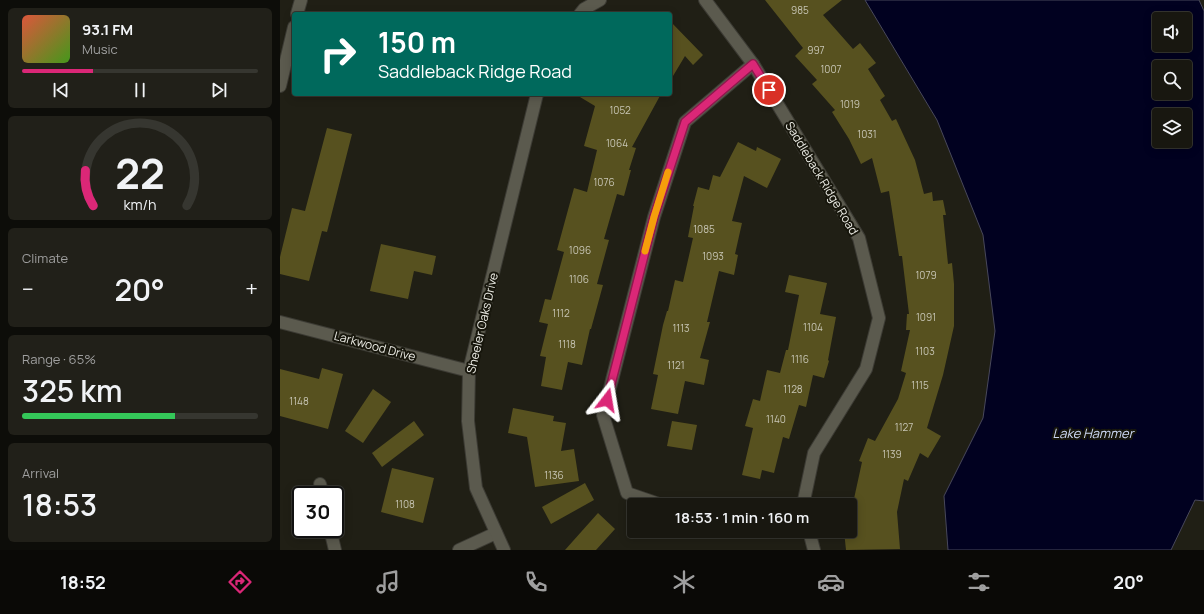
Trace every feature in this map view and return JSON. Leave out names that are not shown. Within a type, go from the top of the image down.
[{"type":"street","points":[[297,12],[300,0]]},
{"type":"street","points":[[582,12],[584,9],[600,0]]},
{"type":"street","name":"Saddleback Ridge Road","points":[[705,0],[753,64],[859,238],[879,318],[866,369],[814,453],[804,498]]},
{"type":"street","points":[[280,86],[292,35]]},
{"type":"street","points":[[642,498],[627,493],[603,415],[654,217],[685,122],[753,64]]},
{"type":"street","name":"Sheeler Oaks Drive","points":[[504,550],[476,488],[468,421],[469,370],[538,96]]},
{"type":"street","name":"Larkwood Drive","points":[[280,322],[469,370]]},
{"type":"street","points":[[459,550],[496,533]]},
{"type":"street","points":[[332,538],[335,550]]},
{"type":"street","points":[[811,538],[814,550]]},
{"type":"water","name":"Lake Hammer","points":[[865,0],[1199,0],[1204,11],[1204,501],[1195,500],[1171,550],[948,550],[944,496],[983,418],[995,331],[983,235],[937,120]]},
{"type":"building","points":[[765,0],[842,0],[823,15],[853,49],[860,43],[876,63],[868,69],[885,96],[880,100],[892,121],[896,119],[915,160],[924,194],[932,192],[933,201],[943,200],[946,215],[943,215],[948,264],[952,263],[954,284],[954,326],[943,375],[927,428],[941,436],[928,458],[920,453],[908,481],[904,479],[897,512],[900,549],[846,550],[845,538],[857,538],[857,498],[854,498],[862,462],[859,461],[868,438],[875,441],[898,399],[906,373],[901,371],[910,330],[906,330],[907,314],[909,314],[902,256],[899,256],[889,191],[881,193],[872,158],[861,164],[849,139],[832,112],[835,110],[812,84],[817,80],[795,56],[803,48]]},
{"type":"building","points":[[672,23],[703,55],[693,65],[685,56],[672,78]]},
{"type":"building","points":[[578,96],[660,96],[632,147],[636,148],[629,170],[631,170],[624,196],[617,194],[604,239],[609,240],[597,284],[603,285],[590,329],[582,365],[568,362],[562,390],[541,386],[546,357],[540,356],[548,324],[539,322],[545,299],[551,300],[564,252],[557,250],[574,188],[587,192],[597,150],[584,146],[595,106]]},
{"type":"building","points":[[327,128],[352,134],[327,232],[322,231],[309,281],[280,274],[280,257],[292,208],[305,211]]},
{"type":"building","points":[[738,142],[756,151],[757,147],[781,159],[767,188],[744,176],[732,221],[742,223],[735,254],[738,255],[734,275],[719,271],[707,322],[710,322],[700,358],[709,360],[704,385],[685,381],[678,414],[651,409],[658,375],[653,374],[663,325],[668,311],[675,280],[683,282],[693,238],[688,237],[698,187],[709,190],[713,175],[720,177]]},
{"type":"building","points":[[381,244],[436,256],[432,275],[414,271],[408,299],[370,291]]},
{"type":"building","points":[[789,275],[827,283],[820,314],[836,317],[829,361],[824,378],[813,375],[806,407],[799,405],[789,439],[783,437],[774,473],[762,470],[760,479],[742,475],[753,428],[745,426],[753,399],[760,401],[767,370],[780,373],[786,350],[788,350],[799,295],[785,292]]},
{"type":"building","points":[[322,368],[343,374],[328,429],[280,416],[280,369],[319,379]]},
{"type":"building","points":[[373,389],[391,402],[363,443],[345,431]]},
{"type":"building","points":[[513,408],[554,416],[553,421],[566,423],[561,451],[574,449],[579,481],[535,487],[527,437],[508,433]]},
{"type":"building","points":[[414,421],[424,435],[382,467],[372,453]]},
{"type":"building","points":[[672,421],[697,425],[692,450],[667,446]]},
{"type":"building","points":[[392,468],[434,478],[423,523],[381,512]]},
{"type":"building","points":[[585,483],[594,500],[551,524],[542,507]]},
{"type":"building","points":[[598,513],[615,529],[596,550],[565,550]]},
{"type":"slow traffic","points":[[645,251],[668,172]]},
{"type":"route","points":[[607,400],[654,217],[685,122],[753,64],[769,90]]}]
